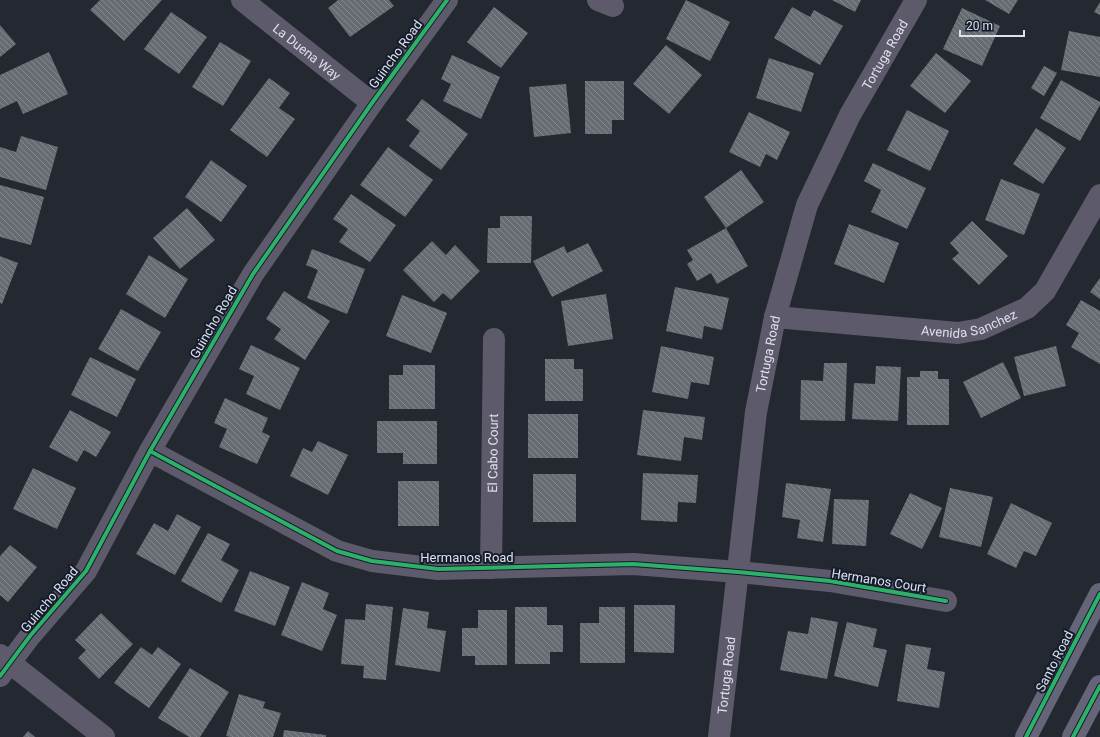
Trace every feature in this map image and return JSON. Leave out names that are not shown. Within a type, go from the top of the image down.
[{"type":"main road","name":"Santo Road","points":[[1026,737],[1100,594]]},
{"type":"main road","points":[[1073,737],[1100,686]]},
{"type":"street","name":"La Duena Way","points":[[242,0],[372,103]]},
{"type":"street","name":"Guincho Road","points":[[3,665],[86,571],[150,451],[253,274],[372,103],[447,0]]},
{"type":"street","name":"Tortuga Road","points":[[719,737],[756,412],[775,317],[807,205],[850,115],[916,0]]},
{"type":"street","name":"Avenida Sanchez","points":[[775,317],[958,333],[981,329],[1026,308],[1045,291],[1100,195]]},
{"type":"street","name":"El Cabo Court","points":[[491,568],[494,339]]},
{"type":"street","name":"Hermanos Road","points":[[150,451],[337,552],[372,561],[438,569],[633,564],[738,572]]},
{"type":"street","name":"Hermanos Court","points":[[738,572],[830,581],[946,600]]},
{"type":"street","points":[[3,665],[104,737]]},
{"type":"building","points":[[100,0],[162,0],[124,41],[90,10]]},
{"type":"building","points":[[338,0],[389,0],[394,6],[350,37],[328,8]]},
{"type":"building","points":[[686,0],[730,22],[710,61],[666,39]]},
{"type":"building","points":[[832,0],[861,0],[855,12]]},
{"type":"building","points":[[985,0],[1018,0],[1009,14]]},
{"type":"building","points":[[1100,2],[1100,15],[1094,12]]},
{"type":"building","points":[[494,7],[528,33],[501,68],[467,42]]},
{"type":"building","points":[[792,7],[810,17],[814,10],[843,26],[820,65],[774,38]]},
{"type":"building","points":[[962,8],[1000,26],[982,66],[943,49]]},
{"type":"building","points":[[171,12],[207,37],[179,74],[144,49]]},
{"type":"building","points":[[0,25],[16,44],[0,57]]},
{"type":"building","points":[[1069,31],[1100,37],[1100,77],[1061,70]]},
{"type":"building","points":[[220,42],[251,61],[223,106],[192,87]]},
{"type":"building","points":[[666,45],[702,75],[669,114],[633,84]]},
{"type":"building","points":[[49,52],[68,94],[23,114],[17,101],[0,109],[0,75]]},
{"type":"building","points":[[936,53],[971,81],[945,113],[910,86]]},
{"type":"building","points":[[452,55],[500,77],[481,119],[443,101],[451,84],[441,79]]},
{"type":"building","points":[[769,58],[814,73],[801,112],[756,98]]},
{"type":"building","points":[[1044,66],[1057,73],[1044,96],[1031,88]]},
{"type":"building","points":[[269,78],[290,93],[279,108],[295,119],[267,157],[230,130]]},
{"type":"building","points":[[1061,80],[1100,102],[1100,105],[1080,141],[1040,118]]},
{"type":"building","points":[[585,81],[624,81],[624,120],[612,120],[612,134],[585,134]]},
{"type":"building","points":[[566,84],[571,133],[534,137],[529,87]]},
{"type":"building","points":[[422,99],[468,134],[441,170],[409,146],[420,131],[406,120]]},
{"type":"building","points":[[907,110],[949,131],[930,171],[887,150]]},
{"type":"building","points":[[749,112],[790,132],[777,160],[766,154],[760,167],[729,152]]},
{"type":"building","points":[[1036,128],[1066,148],[1043,184],[1013,164]]},
{"type":"building","points":[[21,136],[58,147],[46,190],[0,177],[0,147],[16,152]]},
{"type":"building","points":[[388,147],[433,180],[405,217],[360,185]]},
{"type":"building","points":[[211,160],[247,186],[221,222],[185,197]]},
{"type":"building","points":[[873,163],[926,188],[907,229],[871,212],[881,190],[864,181]]},
{"type":"building","points":[[741,170],[764,202],[726,228],[704,197]]},
{"type":"building","points":[[1001,179],[1040,194],[1024,235],[985,220]]},
{"type":"building","points":[[0,185],[44,197],[31,245],[0,237]]},
{"type":"building","points":[[351,194],[396,225],[370,262],[339,242],[348,229],[333,219]]},
{"type":"building","points":[[187,208],[215,240],[180,269],[153,238]]},
{"type":"building","points":[[500,216],[532,216],[531,263],[487,263],[488,228],[500,228]]},
{"type":"building","points":[[972,221],[1008,256],[979,285],[952,259],[959,253],[950,243]]},
{"type":"building","points":[[849,224],[899,243],[884,283],[834,264]]},
{"type":"building","points":[[726,228],[748,266],[717,284],[711,273],[697,281],[687,264],[693,260],[687,250]]},
{"type":"building","points":[[432,241],[446,255],[455,245],[480,271],[451,300],[443,293],[434,302],[403,270]]},
{"type":"building","points":[[588,243],[603,271],[552,297],[533,261],[564,246],[567,253]]},
{"type":"building","points":[[312,249],[365,269],[347,314],[307,298],[318,270],[306,265]]},
{"type":"building","points":[[149,255],[188,279],[165,318],[126,294]]},
{"type":"building","points":[[0,256],[18,263],[2,304],[0,303]]},
{"type":"building","points":[[1100,278],[1100,299],[1090,292]]},
{"type":"building","points":[[675,287],[729,298],[722,330],[704,326],[702,339],[666,331]]},
{"type":"building","points":[[284,291],[330,321],[305,360],[274,339],[281,329],[266,319]]},
{"type":"building","points":[[606,294],[613,339],[568,346],[561,301]]},
{"type":"building","points":[[402,295],[447,313],[431,353],[386,336]]},
{"type":"building","points":[[1081,300],[1100,311],[1100,364],[1071,347],[1079,333],[1066,325]]},
{"type":"building","points":[[121,309],[161,332],[138,371],[98,349]]},
{"type":"building","points":[[251,345],[300,368],[280,410],[246,394],[254,376],[239,369]]},
{"type":"building","points":[[661,346],[714,357],[709,385],[691,382],[688,399],[652,392]]},
{"type":"building","points":[[1056,346],[1066,386],[1024,396],[1014,357]]},
{"type":"building","points":[[90,357],[136,379],[117,417],[71,395]]},
{"type":"building","points":[[545,359],[574,359],[574,369],[583,369],[583,401],[545,401]]},
{"type":"building","points":[[1003,362],[1021,398],[981,418],[963,382]]},
{"type":"building","points":[[824,363],[847,363],[845,421],[800,420],[801,380],[823,381]]},
{"type":"building","points":[[403,365],[435,365],[435,409],[389,409],[389,375],[403,375]]},
{"type":"building","points":[[876,366],[901,367],[898,421],[852,419],[854,383],[875,384]]},
{"type":"building","points":[[920,371],[938,371],[938,379],[949,379],[949,425],[907,425],[907,377],[920,377]]},
{"type":"building","points":[[225,398],[268,418],[262,432],[270,436],[257,464],[219,447],[227,429],[214,423]]},
{"type":"building","points":[[70,410],[111,432],[96,457],[84,450],[77,462],[49,447]]},
{"type":"building","points":[[643,410],[705,417],[702,440],[684,437],[681,461],[637,455]]},
{"type":"building","points":[[528,414],[578,414],[578,458],[528,458]]},
{"type":"building","points":[[377,421],[437,421],[437,464],[403,464],[403,453],[377,453]]},
{"type":"building","points":[[318,441],[348,455],[328,495],[290,476],[303,448],[312,452]]},
{"type":"building","points":[[33,468],[76,488],[57,529],[13,509]]},
{"type":"building","points":[[643,473],[698,475],[696,503],[678,502],[677,522],[641,520]]},
{"type":"building","points":[[533,474],[576,474],[576,522],[533,522]]},
{"type":"building","points":[[398,481],[439,481],[439,526],[398,526]]},
{"type":"building","points":[[786,483],[831,489],[823,542],[797,538],[800,520],[782,517]]},
{"type":"building","points":[[950,488],[993,497],[981,547],[939,537]]},
{"type":"building","points":[[910,493],[942,508],[922,549],[890,534]]},
{"type":"building","points":[[834,499],[869,500],[866,546],[832,544]]},
{"type":"building","points":[[1011,503],[1052,523],[1036,556],[1024,551],[1016,568],[987,554]]},
{"type":"building","points":[[177,514],[201,527],[175,575],[136,554],[154,523],[168,531]]},
{"type":"building","points":[[208,533],[230,544],[221,560],[239,570],[221,603],[181,581]]},
{"type":"building","points":[[10,545],[37,567],[8,602],[0,595],[0,556]]},
{"type":"building","points":[[250,571],[290,587],[275,626],[234,611]]},
{"type":"building","points":[[302,582],[329,593],[323,609],[337,615],[322,651],[281,635]]},
{"type":"building","points":[[366,604],[393,607],[386,680],[363,678],[364,666],[341,664],[345,619],[365,620]]},
{"type":"building","points":[[634,605],[675,605],[674,653],[634,652]]},
{"type":"building","points":[[515,607],[547,607],[547,625],[563,625],[563,652],[550,652],[550,664],[515,664]]},
{"type":"building","points":[[599,607],[625,607],[625,663],[580,663],[580,623],[599,623]]},
{"type":"building","points":[[403,608],[429,612],[427,628],[446,631],[440,672],[395,665]]},
{"type":"building","points":[[478,610],[507,610],[507,665],[475,665],[475,656],[462,656],[462,628],[478,628]]},
{"type":"building","points":[[101,613],[133,644],[99,679],[78,658],[86,650],[75,640]]},
{"type":"building","points":[[811,617],[838,622],[827,679],[780,670],[788,631],[808,634]]},
{"type":"building","points":[[847,622],[877,629],[873,647],[887,650],[878,687],[834,676]]},
{"type":"building","points":[[906,644],[931,648],[927,669],[945,672],[939,708],[897,701]]},
{"type":"building","points":[[141,647],[152,655],[158,647],[181,664],[149,708],[114,683]]},
{"type":"building","points":[[190,668],[229,692],[200,737],[189,737],[158,718]]},
{"type":"building","points":[[239,694],[265,702],[263,708],[281,713],[273,737],[226,736]]},
{"type":"building","points":[[284,730],[326,735],[326,737],[283,737]]},
{"type":"building","points":[[28,731],[35,737],[23,737]]},
{"type":"cycle path","points":[[0,676],[30,636],[86,571],[150,451],[253,274],[372,103],[447,0]]},
{"type":"cycle path","points":[[150,451],[337,551],[372,561],[438,569],[633,564],[830,581],[946,601]]},
{"type":"cycle path","points":[[1026,737],[1100,594]]},
{"type":"cycle path","points":[[1073,737],[1100,686]]}]
